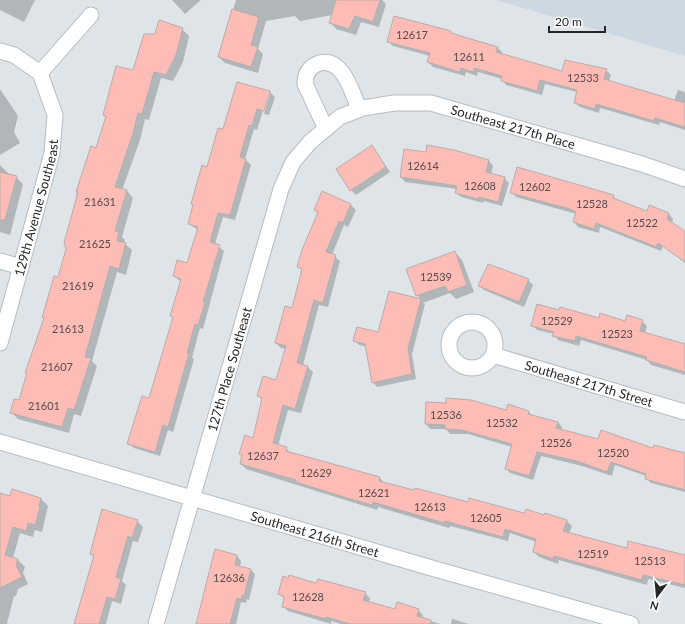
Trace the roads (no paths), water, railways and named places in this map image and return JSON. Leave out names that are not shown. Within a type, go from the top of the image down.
[{"type":"street","points":[[0,51],[14,55],[40,73],[91,15]]},
{"type":"street","points":[[326,129],[305,84],[305,77],[309,70],[315,65],[323,62],[331,63],[338,67],[343,73],[359,109]]},
{"type":"street","name":"129th Avenue Southeast","points":[[0,343],[52,153],[55,115],[40,73]]},
{"type":"street","name":"Southeast 217th Place","points":[[340,117],[359,109],[394,103],[431,103],[642,164],[685,179]]},
{"type":"street","name":"127th Place Southeast","points":[[156,624],[281,190],[293,162],[310,142],[340,117]]},
{"type":"street","points":[[0,261],[21,266]]},
{"type":"street","name":"Southeast 217th Street","points":[[492,355],[685,412]]},
{"type":"street","name":"Southeast 216th Street","points":[[0,442],[435,569],[631,624]]}]
